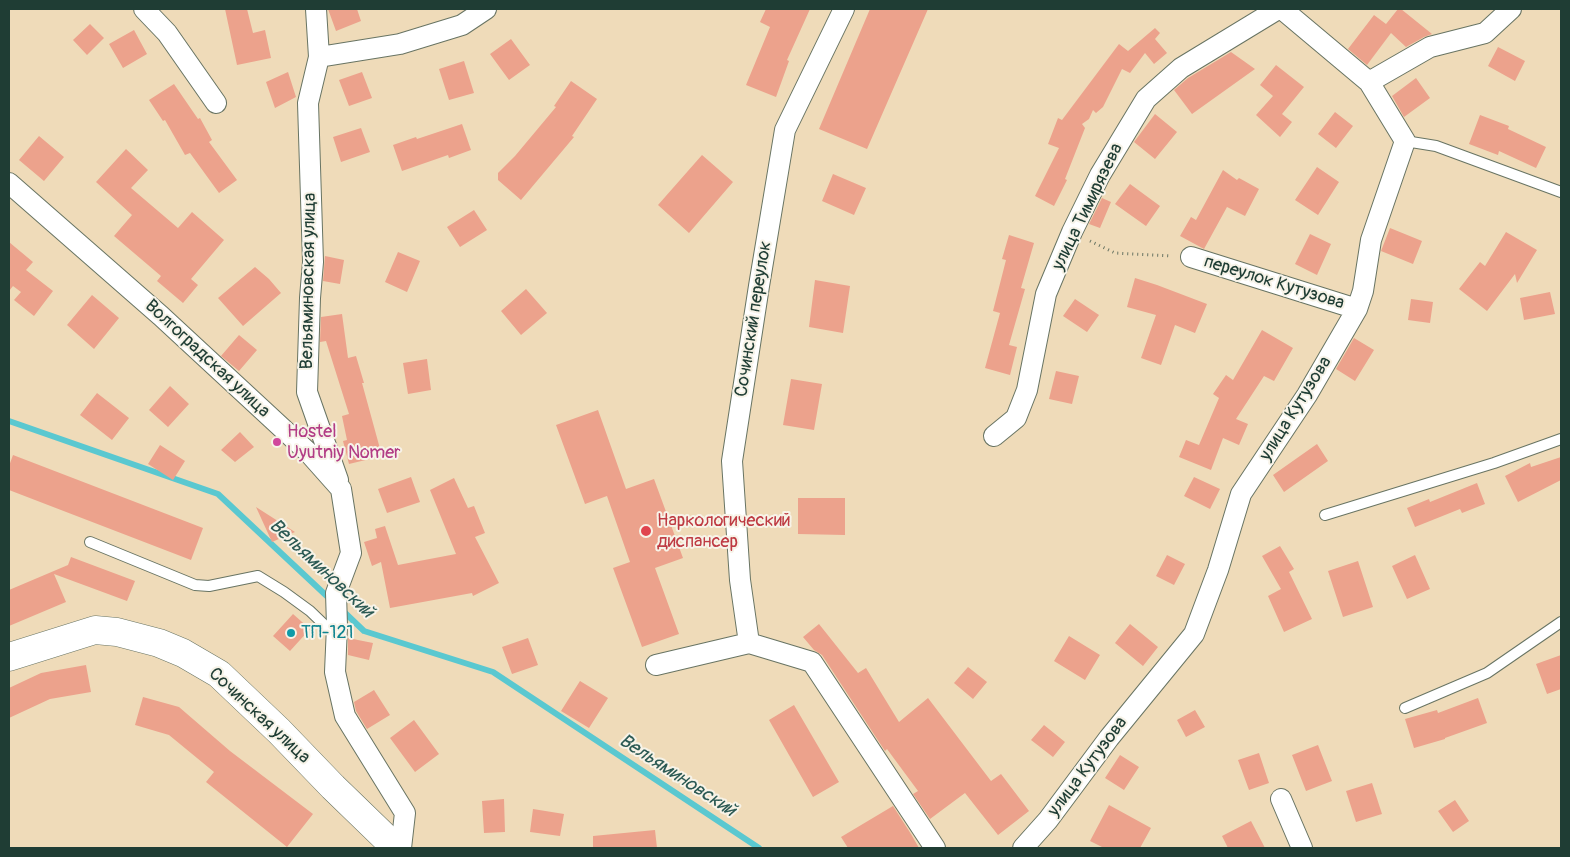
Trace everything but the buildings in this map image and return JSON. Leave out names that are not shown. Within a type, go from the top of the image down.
[{"type":"highway","name":"Сочинская улица","points":[[9,657],[95,630],[117,632],[159,643],[182,652],[220,674],[396,848]]},
{"type":"street","points":[[144,9],[167,33],[216,103]]},
{"type":"street","name":"Вельяминовская улица","points":[[316,9],[319,57],[308,103],[313,262],[307,392],[341,489]]},
{"type":"street","points":[[319,57],[400,44],[462,25],[486,9]]},
{"type":"street","name":"Сочинский переулок","points":[[749,643],[740,580],[732,460],[785,130],[844,9]]},
{"type":"street","name":"улица Тимирязева","points":[[994,436],[1016,418],[1027,390],[1046,294],[1072,232],[1100,174],[1146,99],[1181,68],[1278,9]]},
{"type":"street","points":[[1282,9],[1369,82],[1405,141]]},
{"type":"street","points":[[1369,82],[1430,47],[1485,33],[1511,9]]},
{"type":"street","name":"улица Кутузова","points":[[1023,848],[1048,820],[1115,732],[1194,634],[1218,570],[1241,494],[1307,395],[1357,309],[1363,291],[1370,240],[1405,141]]},
{"type":"street","name":"Волгоградская улица","points":[[9,183],[161,316],[309,453],[341,489]]},
{"type":"street","name":"переулок Кутузова","points":[[1191,257],[1357,309]]},
{"type":"street","points":[[341,489],[351,553],[336,593],[335,672],[345,716],[405,813],[401,848]]},
{"type":"street","points":[[656,665],[749,643],[812,662],[935,848]]},
{"type":"street","points":[[1281,799],[1302,848]]},
{"type":"lane","points":[[1405,141],[1436,146],[1561,192]]},
{"type":"lane","points":[[1325,515],[1494,463],[1561,439]]},
{"type":"lane","points":[[90,542],[195,585],[209,586],[258,576],[310,611],[337,632]]},
{"type":"lane","points":[[1405,708],[1486,672],[1561,622]]},
{"type":"path","points":[[1072,232],[1115,253],[1191,257]]},
{"type":"waterway","name":"Вельяминовский","points":[[9,421],[218,494],[331,600]]},
{"type":"waterway","name":"Вельяминовский","points":[[342,610],[364,631],[493,672],[759,848]]},
{"type":"place","name":"Hostel Uyutniy Nomer","points":[[277,442]]},
{"type":"place","name":"Наркологический диспансер","points":[[646,531]]},
{"type":"place","name":"ТП-121","points":[[291,633]]}]
